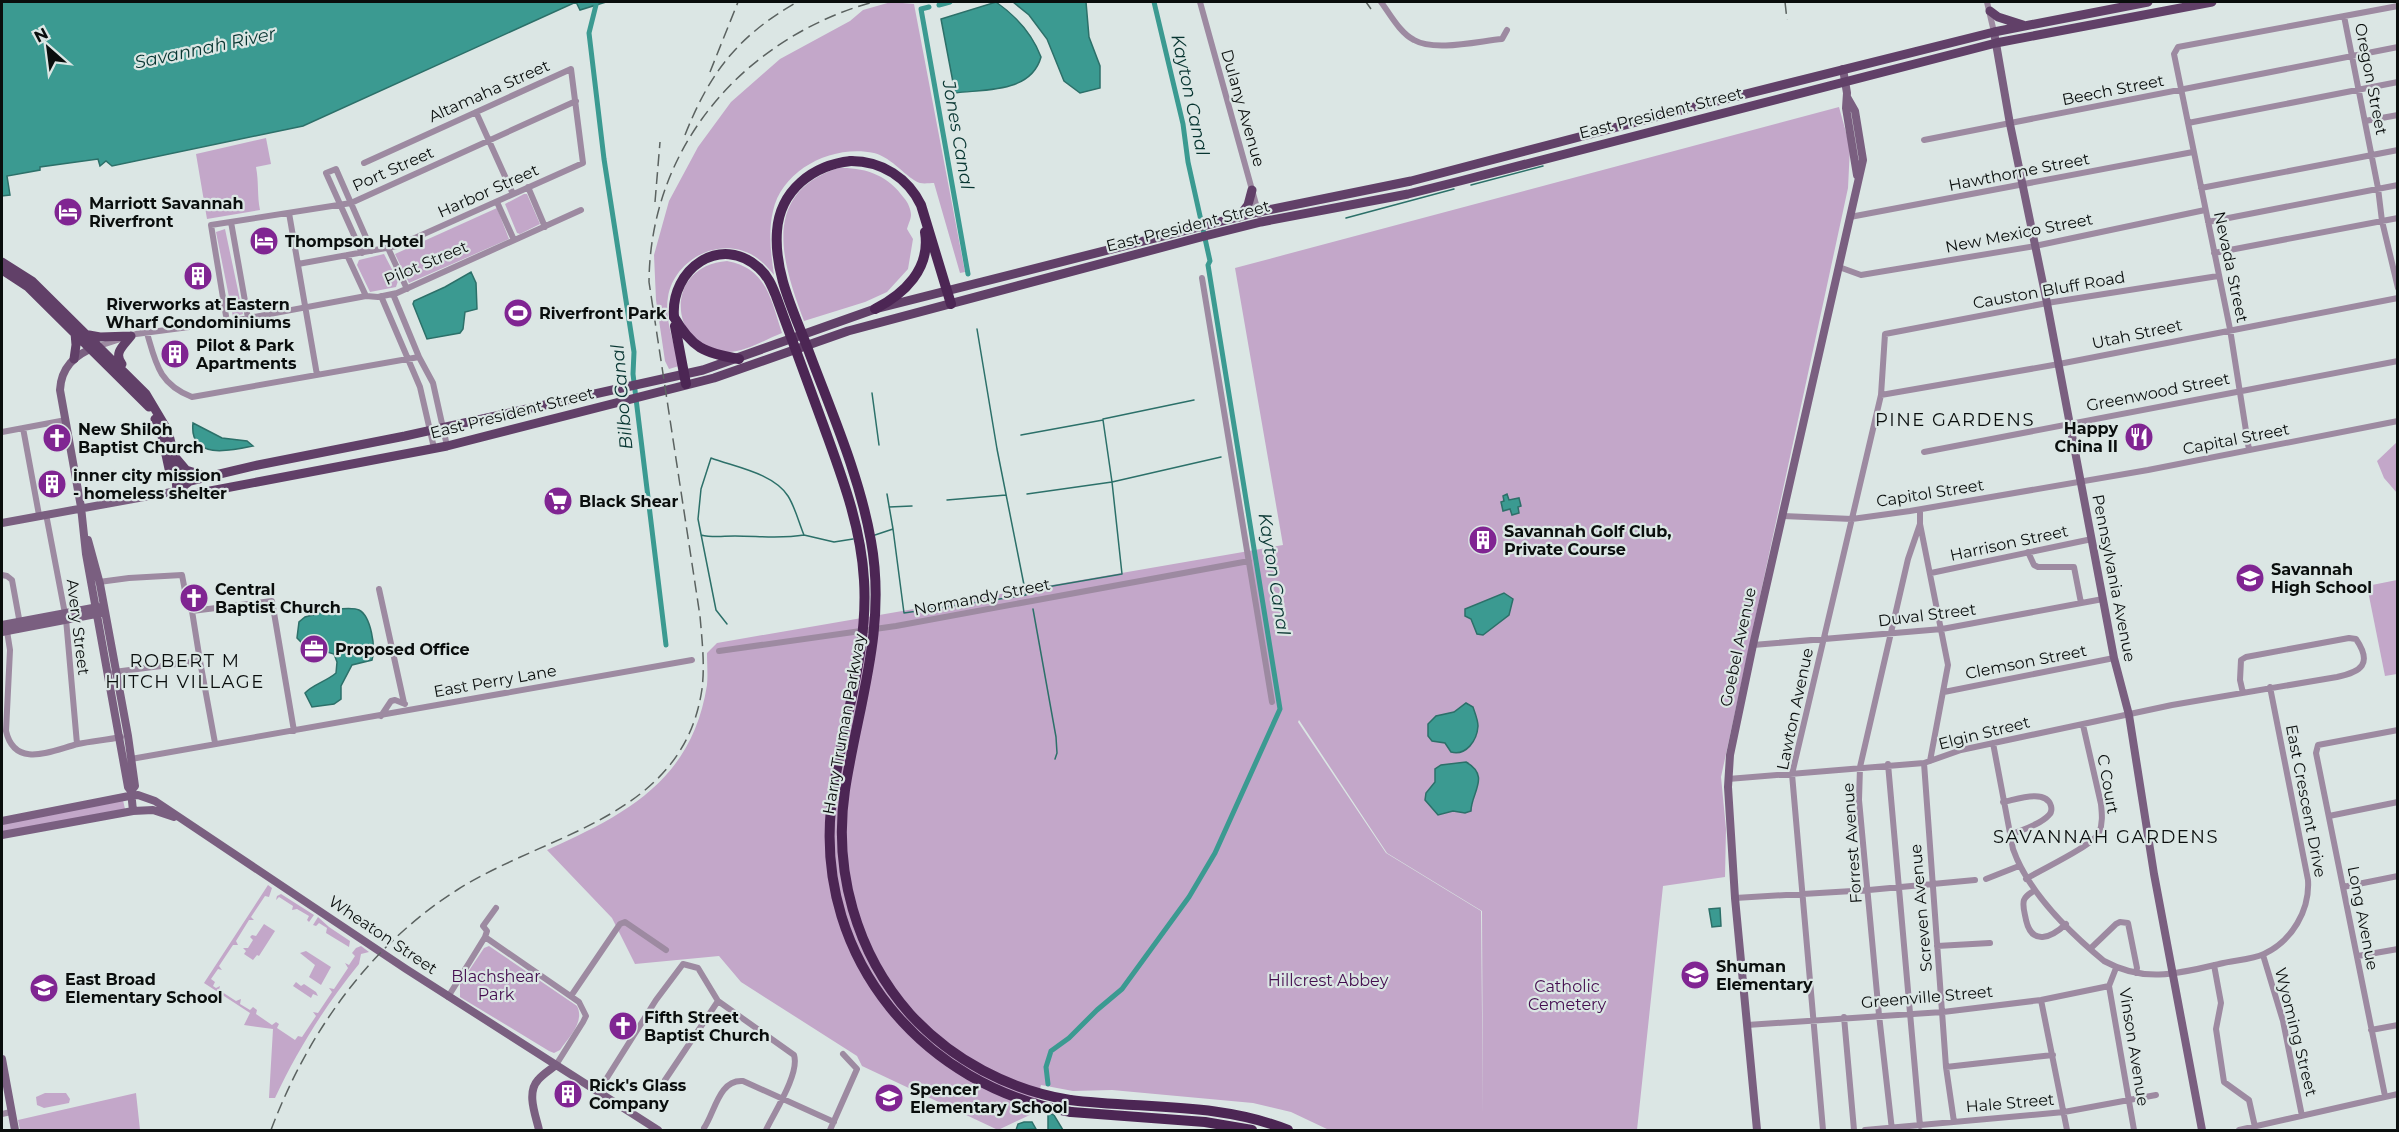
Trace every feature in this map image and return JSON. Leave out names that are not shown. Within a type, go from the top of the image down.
[{"type":"highway","name":"Harry Truman Parkway","points":[[921,205],[908,185],[893,173],[868,162],[851,161],[820,168],[796,186],[781,211],[777,240],[783,280],[858,486],[868,524],[874,562],[876,610],[872,658],[843,810],[842,848],[847,887],[858,924],[873,960],[893,992],[918,1022],[963,1059],[998,1078],[1034,1092],[1070,1101],[1225,1113],[1262,1121],[1288,1131]]},
{"type":"highway","points":[[921,205],[951,304]]},
{"type":"highway","points":[[875,309],[900,294],[919,269],[925,254],[926,239],[921,205]]},
{"type":"highway","name":"Harry Truman Parkway","points":[[686,379],[674,316],[674,303],[679,284],[691,267],[701,260],[716,256],[734,256],[752,262],[764,273],[776,296],[849,499],[863,563],[864,619],[861,656],[834,788],[830,829],[832,869],[846,928],[862,966],[884,999],[910,1030],[957,1069],[1011,1097],[1071,1113],[1205,1122],[1252,1131]]},
{"type":"highway","points":[[674,316],[684,333],[701,349],[739,359]]},
{"type":"main road","points":[[2129,6],[2139,2]]},
{"type":"main road","name":"East President Street","points":[[177,491],[190,481],[646,381],[686,379],[736,371],[848,331],[951,304],[1203,231],[1258,212],[1381,188],[1476,165],[1994,32],[2148,2]]},
{"type":"main road","name":"East President Street","points":[[2,523],[177,491],[189,495],[447,446],[648,394],[815,329],[875,309],[1203,231],[1340,207],[1460,181],[1996,43],[2161,6],[2212,2]]},
{"type":"main road","points":[[1989,6],[1998,18],[2025,26]]},
{"type":"main road","name":"Pennsylvania Avenue","points":[[1994,32],[2114,658],[2129,715],[2141,795],[2202,1131]]},
{"type":"main road","name":"Goebel Avenue","points":[[1757,1131],[1735,898],[1728,779],[1730,755],[1753,645],[1863,160],[1855,111],[1847,97],[1843,69]]},
{"type":"main road","points":[[1340,207],[1376,196],[1381,188]]},
{"type":"main road","points":[[1239,217],[1248,205],[1252,190]]},
{"type":"main road","points":[[2,262],[32,281],[87,334],[95,348],[149,407],[160,427],[171,477],[177,491]]},
{"type":"main road","points":[[2,270],[28,287],[75,333],[146,394]]},
{"type":"main road","points":[[2,821],[130,794],[135,786],[100,610],[86,554],[81,507],[60,390],[60,379],[74,359],[75,333]]},
{"type":"main road","points":[[87,334],[100,337],[131,336]]},
{"type":"main road","points":[[131,336],[121,348],[119,361],[137,379],[168,431],[174,455],[177,491]]},
{"type":"main road","points":[[74,359],[95,348]]},
{"type":"main road","points":[[174,455],[186,470],[209,477]]},
{"type":"main road","points":[[84,531],[92,551],[99,582],[100,610]]},
{"type":"main road","points":[[3,629],[100,610]]},
{"type":"main road","points":[[124,737],[128,787],[133,811]]},
{"type":"main road","name":"Wheaton Street","points":[[130,794],[155,801],[448,997],[657,1131]]},
{"type":"main road","name":"Wheaton Street","points":[[2,835],[133,811],[160,812],[183,820]]},
{"type":"main road","points":[[2,1059],[15,1131]]},
{"type":"main road","points":[[539,1131],[533,1103],[533,1088],[538,1079],[556,1065]]},
{"type":"street","name":"Dulany Avenue","points":[[1200,2],[1261,222]]},
{"type":"street","points":[[1381,2],[1396,23],[1413,40],[1432,46],[1502,39],[1506,30]]},
{"type":"street","points":[[1989,6],[1994,32]]},
{"type":"street","name":"Beech Street","points":[[1924,140],[2181,91],[2174,54],[2178,47],[2397,6]]},
{"type":"street","name":"Oregon Street","points":[[2344,16],[2372,155],[2382,221],[2397,288]]},
{"type":"street","points":[[2181,91],[2397,47]]},
{"type":"street","name":"Altamaha Street","points":[[364,163],[571,69],[583,163]]},
{"type":"street","points":[[2188,123],[2397,81]]},
{"type":"street","name":"Nevada Street","points":[[2181,91],[2230,329],[2249,450]]},
{"type":"street","name":"Port Street","points":[[227,322],[211,225],[351,203],[576,101]]},
{"type":"street","points":[[476,112],[513,194]]},
{"type":"street","points":[[2365,121],[2397,115]]},
{"type":"street","points":[[2201,188],[2397,150]]},
{"type":"street","name":"Hawthorne Street","points":[[1850,217],[2193,152]]},
{"type":"street","name":"Harbor Street","points":[[298,264],[397,246],[583,163]]},
{"type":"street","points":[[362,253],[326,173],[336,169],[372,251]]},
{"type":"street","points":[[2208,222],[2397,185]]},
{"type":"street","points":[[528,188],[545,226]]},
{"type":"street","points":[[497,202],[514,240]]},
{"type":"street","name":"Pilot Street","points":[[95,348],[147,333],[227,322],[366,296],[393,294],[581,210]]},
{"type":"street","name":"New Mexico Street","points":[[1839,267],[1862,275],[2035,246],[2205,210]]},
{"type":"street","points":[[289,213],[317,375]]},
{"type":"street","points":[[2214,253],[2397,218]]},
{"type":"street","points":[[231,222],[248,318]]},
{"type":"street","points":[[388,248],[406,289]]},
{"type":"street","points":[[347,255],[366,296]]},
{"type":"street","name":"Causton Bluff Road","points":[[1885,334],[2047,303],[2218,276]]},
{"type":"street","points":[[1202,278],[1272,702]]},
{"type":"street","points":[[393,294],[419,357],[434,382],[447,446]]},
{"type":"street","points":[[381,296],[420,387],[434,448]]},
{"type":"street","name":"Utah Street","points":[[1881,395],[2059,364],[2397,298]]},
{"type":"street","points":[[147,333],[163,379],[172,387],[192,397],[419,357]]},
{"type":"street","name":"Lawton Avenue","points":[[1823,1131],[1792,774],[1881,395],[1885,334]]},
{"type":"street","name":"Greenwood Street","points":[[1924,452],[2397,361]]},
{"type":"street","points":[[2,432],[66,420]]},
{"type":"street","name":"Capital Street","points":[[2080,482],[2397,421]]},
{"type":"street","name":"Avery Street","points":[[23,428],[66,616],[77,744]]},
{"type":"street","name":"Capitol Street","points":[[1783,516],[1852,519],[1920,510],[2080,482]]},
{"type":"street","name":"Screven Avenue","points":[[1920,510],[1920,524],[1948,665],[1944,692],[1927,762],[1932,885],[1946,1067],[1954,1122]]},
{"type":"street","name":"Forrest Avenue","points":[[1892,1130],[1879,1016],[1860,800],[1860,767],[1908,559],[1920,524]]},
{"type":"street","name":"Harrison Street","points":[[1931,573],[2092,539]]},
{"type":"street","points":[[2028,552],[2038,567],[2074,567],[2081,603]]},
{"type":"street","name":"Normandy Street","points":[[718,651],[896,626],[1249,561]]},
{"type":"street","points":[[2,575],[12,580],[20,625]]},
{"type":"street","points":[[99,582],[183,575],[188,607],[192,611],[215,743]]},
{"type":"street","points":[[379,589],[406,706]]},
{"type":"street","name":"Duval Street","points":[[1753,645],[1942,629],[2103,599]]},
{"type":"street","points":[[131,759],[294,731],[272,601],[192,611]]},
{"type":"street","points":[[3,629],[10,650],[6,731],[12,746],[17,751],[30,754],[58,751],[77,744],[124,737]]},
{"type":"street","name":"Elgin Street","points":[[1728,779],[1927,762],[1961,750],[2194,700],[2243,693],[2354,673],[2361,668],[2364,659],[2362,648],[2356,639],[2349,638],[2246,657],[2241,660],[2240,667],[2243,693]]},
{"type":"street","name":"Clemson Street","points":[[1944,692],[2114,658]]},
{"type":"street","name":"East Perry Lane","points":[[294,731],[381,716],[406,706],[692,660]]},
{"type":"street","points":[[111,672],[200,661]]},
{"type":"street","name":"East Crescent Drive","points":[[2116,968],[2141,975],[2174,974],[2263,955],[2279,945],[2296,926],[2309,893],[2293,797],[2270,687]]},
{"type":"street","points":[[381,716],[391,701],[394,700],[406,706]]},
{"type":"street","name":"C Court","points":[[2026,879],[2093,840],[2100,828],[2103,817],[2101,804],[2083,725]]},
{"type":"street","name":"Long Avenue","points":[[2385,1096],[2316,753],[2319,745],[2397,730]]},
{"type":"street","points":[[1993,743],[2010,835],[2019,866],[2026,879],[2090,949],[2116,968]]},
{"type":"street","points":[[1888,764],[1920,1126]]},
{"type":"street","points":[[2003,802],[2038,796],[2047,800],[2052,808],[2051,813],[2042,820],[2010,835]]},
{"type":"street","points":[[2329,816],[2397,802]]},
{"type":"street","points":[[1986,879],[2019,866]]},
{"type":"street","points":[[2343,887],[2397,876]]},
{"type":"street","points":[[1735,898],[1899,888],[1975,880]]},
{"type":"street","points":[[2035,890],[2027,895],[2023,904],[2028,930],[2042,937],[2048,936],[2066,924]]},
{"type":"street","points":[[448,997],[485,937],[487,931],[483,926],[496,908]]},
{"type":"street","points":[[571,996],[620,924],[625,922],[666,950]]},
{"type":"street","points":[[2090,949],[2116,924],[2128,923],[2134,949],[2136,973]]},
{"type":"street","points":[[485,937],[579,1002],[585,1016],[556,1065]]},
{"type":"street","points":[[1937,945],[1990,943]]},
{"type":"street","points":[[2358,956],[2397,949]]},
{"type":"street","name":"Wyoming Street","points":[[2263,955],[2283,1021],[2302,1116]]},
{"type":"street","points":[[598,1092],[656,1000],[683,964],[698,968],[718,1001],[794,1055],[795,1067],[766,1131]]},
{"type":"street","points":[[2214,965],[2221,1003],[2217,1021],[2217,1037],[2224,1082],[2249,1100],[2255,1127]]},
{"type":"street","name":"Vinson Avenue","points":[[2116,968],[2109,987],[2134,1131]]},
{"type":"street","name":"Greenville Street","points":[[1747,1025],[1943,1012],[2041,1000],[2109,987]]},
{"type":"street","points":[[2041,1000],[2067,1131]]},
{"type":"street","points":[[665,1080],[718,1001]]},
{"type":"street","points":[[1844,1017],[1854,1131]]},
{"type":"street","points":[[2370,1030],[2397,1025]]},
{"type":"street","points":[[830,1131],[857,1070],[843,1054]]},
{"type":"street","points":[[1946,1067],[2053,1054]]},
{"type":"street","points":[[704,1128],[725,1087],[737,1080],[834,1122]]},
{"type":"street","points":[[2239,1131],[2397,1094]]},
{"type":"street","name":"Hale Street","points":[[1865,1131],[2064,1112],[2156,1095]]},
{"type":"street","points":[[2,1114],[11,1112]]},
{"type":"green space","points":[[891,2],[914,4],[965,272],[960,273],[934,183],[922,183],[915,180],[887,159],[874,153],[842,152],[826,156],[798,172],[778,196],[771,227],[774,275],[754,256],[741,250],[727,248],[700,255],[679,272],[672,284],[667,305],[679,366],[669,369],[665,361],[656,300],[654,255],[669,201],[698,147],[731,102],[780,59],[850,21],[863,10]]},
{"type":"green space","points":[[1839,107],[1850,147],[1848,188],[1721,777],[1726,829],[1725,877],[1663,886],[1637,1130],[1329,1130],[1291,1112],[1253,1103],[1112,1090],[1073,1091],[1041,1085],[1034,1113],[998,1130],[862,1066],[857,1056],[741,982],[719,956],[635,964],[612,918],[547,850],[629,807],[651,790],[671,769],[687,746],[699,718],[707,685],[707,653],[717,643],[1283,545],[1235,268]],"holes":[[[1299,720],[1387,853],[1482,911],[1483,1117],[1481,911],[1386,853],[1298,722]]]},
{"type":"green space","points":[[266,138],[271,164],[256,167],[260,210],[207,219],[196,154]]},
{"type":"green space","points":[[838,168],[857,169],[875,174],[891,183],[905,200],[911,215],[907,229],[913,239],[908,269],[887,292],[865,302],[804,321],[789,276],[785,254],[784,232],[787,212],[797,195],[813,180]]},
{"type":"green space","points":[[527,194],[540,224],[520,234],[517,233],[505,204]]},
{"type":"green space","points":[[497,208],[509,239],[409,283],[395,254]]},
{"type":"green space","points":[[225,229],[243,314],[233,317],[216,232]]},
{"type":"green space","points":[[384,254],[398,281],[396,287],[370,292],[357,265],[359,260]]},
{"type":"green space","points":[[727,261],[740,265],[759,278],[770,298],[782,333],[733,352],[707,348],[693,338],[684,324],[681,308],[683,291],[691,277],[706,266]]},
{"type":"green space","points":[[2397,442],[2397,493],[2384,478],[2377,461]]},
{"type":"green space","points":[[2397,580],[2397,674],[2385,676],[2367,586]]},
{"type":"green space","points":[[123,800],[125,809],[2,832],[2,824]]},
{"type":"green space","points":[[268,885],[272,888],[269,897],[265,896],[251,917],[254,920],[249,920],[236,941],[238,945],[233,945],[219,966],[222,970],[218,969],[211,979],[215,982],[213,986],[216,988],[220,986],[219,990],[236,1001],[241,999],[240,1004],[250,1010],[253,1007],[257,1010],[256,1014],[272,1025],[276,1022],[279,1024],[277,1028],[295,1040],[298,1036],[302,1037],[316,1016],[313,1012],[318,1013],[332,992],[329,988],[334,989],[348,968],[345,963],[349,965],[355,956],[352,953],[356,948],[361,946],[369,952],[361,954],[359,964],[313,1028],[275,1098],[269,1098],[273,1029],[244,1025],[250,1013],[204,983]]},
{"type":"green space","points":[[281,894],[314,915],[309,922],[307,920],[309,916],[297,909],[292,910],[293,906],[279,897],[276,900]]},
{"type":"green space","points":[[318,917],[350,941],[349,947],[326,933],[327,928],[319,923],[316,926],[313,925]]},
{"type":"green space","points":[[264,924],[275,931],[259,956],[257,955],[253,960],[244,954],[246,951],[243,948],[248,948],[253,940],[250,937],[256,936]]},
{"type":"green space","name":"Blachshear Park","points":[[489,946],[577,1006],[578,1024],[560,1050],[554,1053],[549,1051],[460,997],[460,984],[484,948]]},
{"type":"green space","points":[[306,951],[331,967],[321,985],[309,977],[315,965],[300,953]]},
{"type":"green space","points":[[296,982],[301,986],[304,984],[318,996],[313,994],[311,998],[293,986]]},
{"type":"green space","points":[[45,1093],[66,1093],[70,1099],[69,1103],[44,1108],[37,1105],[36,1097]]},
{"type":"green space","points":[[136,1093],[140,1130],[20,1130],[18,1120]]},
{"type":"water","name":"Savannah River","points":[[2,2],[576,2],[303,126],[112,166],[106,161],[100,166],[98,159],[40,167],[40,170],[7,176],[10,195],[2,196]]},
{"type":"water","points":[[576,2],[606,2],[580,10]]},
{"type":"water","points":[[996,2],[1023,26],[1033,40],[1041,57],[1036,69],[1018,83],[1006,87],[955,93],[941,19]]},
{"type":"water","points":[[1013,2],[1086,2],[1089,37],[1100,66],[1100,88],[1080,93],[1064,81],[1047,39],[1029,15]]},
{"type":"water","points":[[471,272],[476,283],[477,309],[465,312],[463,329],[460,333],[427,339],[413,304],[414,301]]},
{"type":"water","points":[[193,423],[222,438],[247,441],[253,446],[223,451],[204,448],[197,443],[193,435]]},
{"type":"water","points":[[1507,494],[1509,500],[1519,498],[1521,506],[1518,507],[1519,513],[1512,515],[1510,509],[1503,511],[1501,502],[1504,501],[1503,496]]},
{"type":"water","points":[[1504,593],[1513,599],[1509,615],[1483,635],[1477,634],[1471,619],[1465,616],[1465,609]]},
{"type":"water","points":[[335,609],[354,609],[363,613],[372,633],[372,660],[352,665],[341,686],[341,699],[334,704],[312,707],[305,693],[336,673],[337,662],[334,654],[304,645],[297,638],[299,622],[305,617]]},
{"type":"water","points":[[1466,703],[1473,707],[1478,721],[1477,732],[1470,746],[1461,752],[1451,752],[1445,743],[1432,741],[1428,736],[1428,724],[1436,716],[1454,712]]},
{"type":"water","points":[[1466,762],[1473,767],[1479,779],[1471,811],[1465,813],[1453,811],[1438,815],[1425,800],[1426,793],[1435,782],[1435,769],[1441,765]]},
{"type":"water","points":[[1720,908],[1721,926],[1712,927],[1709,909]]},
{"type":"water","points":[[1048,1113],[1054,1115],[1063,1130],[1048,1130]]},
{"type":"water","points":[[1032,1122],[1036,1129],[1016,1130],[1018,1124]]},
{"type":"waterway","name":"Jones Canal","points":[[939,5],[950,2]]},
{"type":"waterway","name":"Kayton Canal","points":[[1048,1084],[1046,1067],[1051,1051],[1069,1038],[1122,989],[1189,897],[1215,853],[1280,709],[1208,265],[1210,261],[1188,162],[1183,124],[1154,2]]},
{"type":"waterway","name":"Bilbo Canal","points":[[596,5],[589,33],[604,159],[634,352],[633,374],[666,645]]},
{"type":"waterway","name":"Jones Canal","points":[[929,7],[921,9],[968,274]]},
{"type":"waterway","points":[[1471,185],[1543,166]]},
{"type":"waterway","points":[[1346,218],[1454,189]]},
{"type":"waterway","points":[[875,535],[893,529],[904,613],[1026,595],[997,449],[977,329]]},
{"type":"waterway","points":[[872,393],[879,445]]},
{"type":"waterway","points":[[1103,419],[1194,400]]},
{"type":"waterway","points":[[1021,435],[1103,420],[1112,482],[1221,457]]},
{"type":"waterway","points":[[701,535],[705,536],[714,537],[804,535],[795,510],[781,488],[763,476],[711,458],[701,489],[698,519],[716,610],[727,624]]},
{"type":"waterway","points":[[1027,494],[1112,482],[1122,574],[1041,588]]},
{"type":"waterway","points":[[887,494],[893,529]]},
{"type":"waterway","points":[[947,500],[1006,495]]},
{"type":"waterway","points":[[889,507],[912,506]]},
{"type":"waterway","points":[[804,535],[834,542],[853,539]]},
{"type":"waterway","points":[[1033,609],[1056,737],[1055,759]]},
{"type":"railway","points":[[710,72],[738,2]]},
{"type":"railway","points":[[685,135],[705,92],[728,58],[758,28],[797,2]]},
{"type":"railway","points":[[271,1130],[286,1094],[322,1027],[344,995],[396,938],[425,912],[457,890],[493,870],[570,835],[640,794],[668,767],[690,732],[702,689],[702,643],[700,616],[649,282],[654,232],[666,186],[686,143],[713,104],[746,71],[784,42],[826,19],[873,2]]},
{"type":"railway","points":[[1366,2],[1371,9]]},
{"type":"railway","points":[[1785,2],[1787,20]]},
{"type":"railway","points":[[655,202],[660,142]]},
{"type":"place","name":"Marriott Savannah Riverfront","points":[[68,212]]},
{"type":"place","name":"Thompson Hotel","points":[[264,241]]},
{"type":"place","name":"Riverworks at Eastern Wharf Condominiums","points":[[198,276]]},
{"type":"place","name":"Riverfront Park","points":[[518,313]]},
{"type":"place","name":"Pilot & Park Apartments","points":[[175,354]]},
{"type":"place","name":"Happy China II","points":[[2139,437]]},
{"type":"place","name":"New Shiloh Baptist Church","points":[[57,438]]},
{"type":"place","name":"inner city mission - homeless shelter","points":[[52,484]]},
{"type":"place","name":"Black Shear","points":[[558,501]]},
{"type":"place","name":"Savannah Golf Club, Private Course","points":[[1483,540]]},
{"type":"place","name":"Savannah High School","points":[[2250,578]]},
{"type":"place","name":"Central Baptist Church","points":[[194,598]]},
{"type":"place","name":"Proposed Office","points":[[314,649]]},
{"type":"place","name":"Shuman Elementary","points":[[1695,975]]},
{"type":"place","name":"East Broad Elementary School","points":[[44,988]]},
{"type":"place","name":"Fifth Street Baptist Church","points":[[623,1026]]},
{"type":"place","name":"Rick's Glass Company","points":[[568,1094]]},
{"type":"place","name":"Spencer Elementary School","points":[[889,1098]]},
{"type":"district","name":"PINE GARDENS","points":[[1955,420]]},
{"type":"district","name":"ROBERT M HITCH VILLAGE","points":[[185,671]]},
{"type":"district","name":"SAVANNAH GARDENS","points":[[2106,837]]},
{"type":"park label","name":"Hillcrest Abbey","points":[[1328,980]]},
{"type":"park label","name":"Catholic Cemetery","points":[[1567,995]]}]
